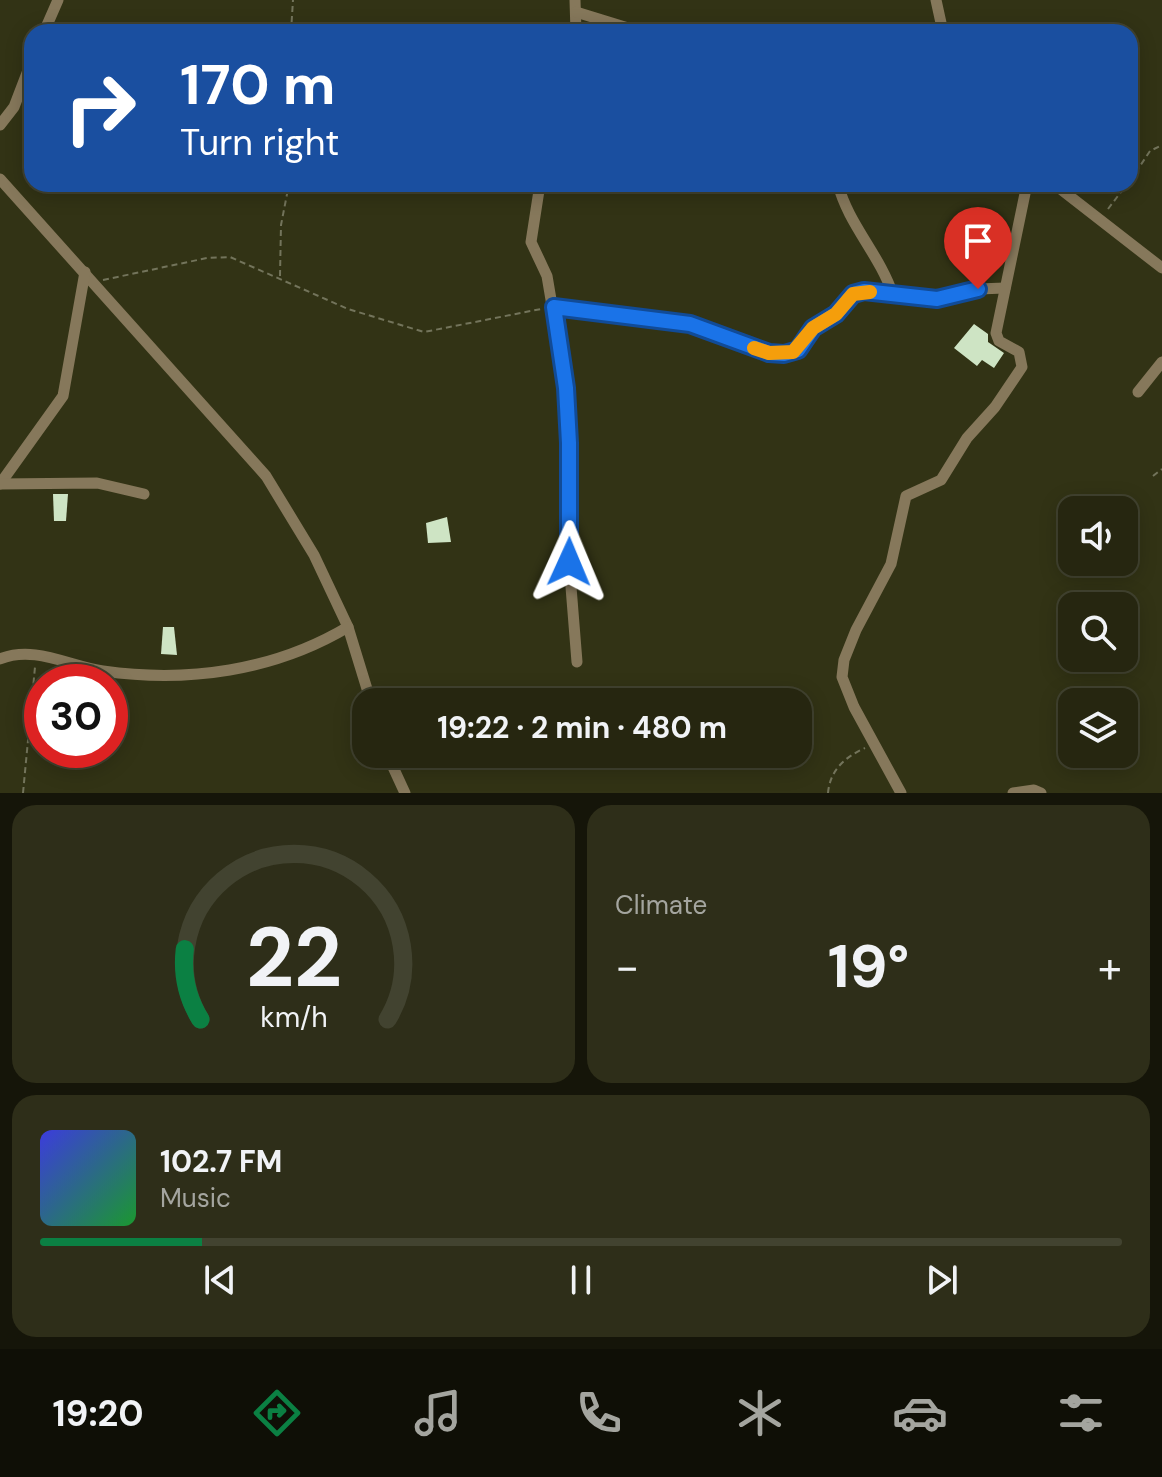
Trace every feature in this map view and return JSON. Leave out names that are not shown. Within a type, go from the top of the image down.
[{"type":"street","points":[[48,24],[58,0]]},
{"type":"street","points":[[936,0],[939,24]]},
{"type":"street","points":[[575,6],[621,24]]},
{"type":"street","points":[[0,125],[14,107],[24,81]]},
{"type":"street","points":[[0,179],[266,476],[314,555],[348,627],[367,688]]},
{"type":"street","points":[[539,192],[531,242],[547,276],[566,388],[571,511],[569,562],[577,662]]},
{"type":"street","points":[[841,192],[847,208],[886,273],[893,295]]},
{"type":"street","points":[[901,793],[873,744],[842,677],[844,660],[874,591],[891,564],[906,496],[941,480],[967,438],[995,407],[1022,367],[1019,352],[996,337],[1025,192]]},
{"type":"street","points":[[1064,192],[1162,268]]},
{"type":"street","points":[[1104,224],[1108,209]]},
{"type":"street","points":[[0,484],[63,396],[85,272]]},
{"type":"street","points":[[554,307],[690,324],[769,353],[784,354],[798,350],[813,328],[836,314],[853,294],[937,299],[978,289],[1005,288]]},
{"type":"street","points":[[1138,392],[1162,362]]},
{"type":"street","points":[[0,484],[97,483],[144,494]]},
{"type":"street","points":[[0,659],[36,654],[127,674],[232,671],[273,662],[348,627]]},
{"type":"street","points":[[393,768],[405,793]]},
{"type":"street","points":[[1013,793],[1034,790],[1041,793]]},
{"type":"path","points":[[292,24],[293,0]]},
{"type":"path","points":[[1138,169],[1150,151],[1162,145]]},
{"type":"path","points":[[280,277],[281,225],[287,192]]},
{"type":"path","points":[[1108,209],[1121,192]]},
{"type":"path","points":[[94,283],[174,264],[230,257],[348,309],[424,332],[554,307]]},
{"type":"path","points":[[1153,476],[1162,469]]},
{"type":"path","points":[[23,793],[36,654]]},
{"type":"path","points":[[828,793],[830,777],[838,766],[873,744]]},
{"type":"building","points":[[974,324],[988,334],[988,342],[1004,353],[994,368],[982,360],[977,366],[954,348]]},
{"type":"building","points":[[53,494],[68,494],[66,521],[54,521]]},
{"type":"building","points":[[447,517],[451,542],[428,543],[426,523]]},
{"type":"building","points":[[163,627],[174,627],[177,655],[161,654]]},
{"type":"slow traffic","points":[[754,348],[784,354],[798,350],[813,328],[836,314],[845,300],[853,294],[870,292]]},
{"type":"route","points":[[569,562],[571,511],[566,388],[554,307],[690,324],[769,353],[784,354],[798,350],[813,328],[836,314],[853,294],[864,291],[937,299],[978,289]]}]
